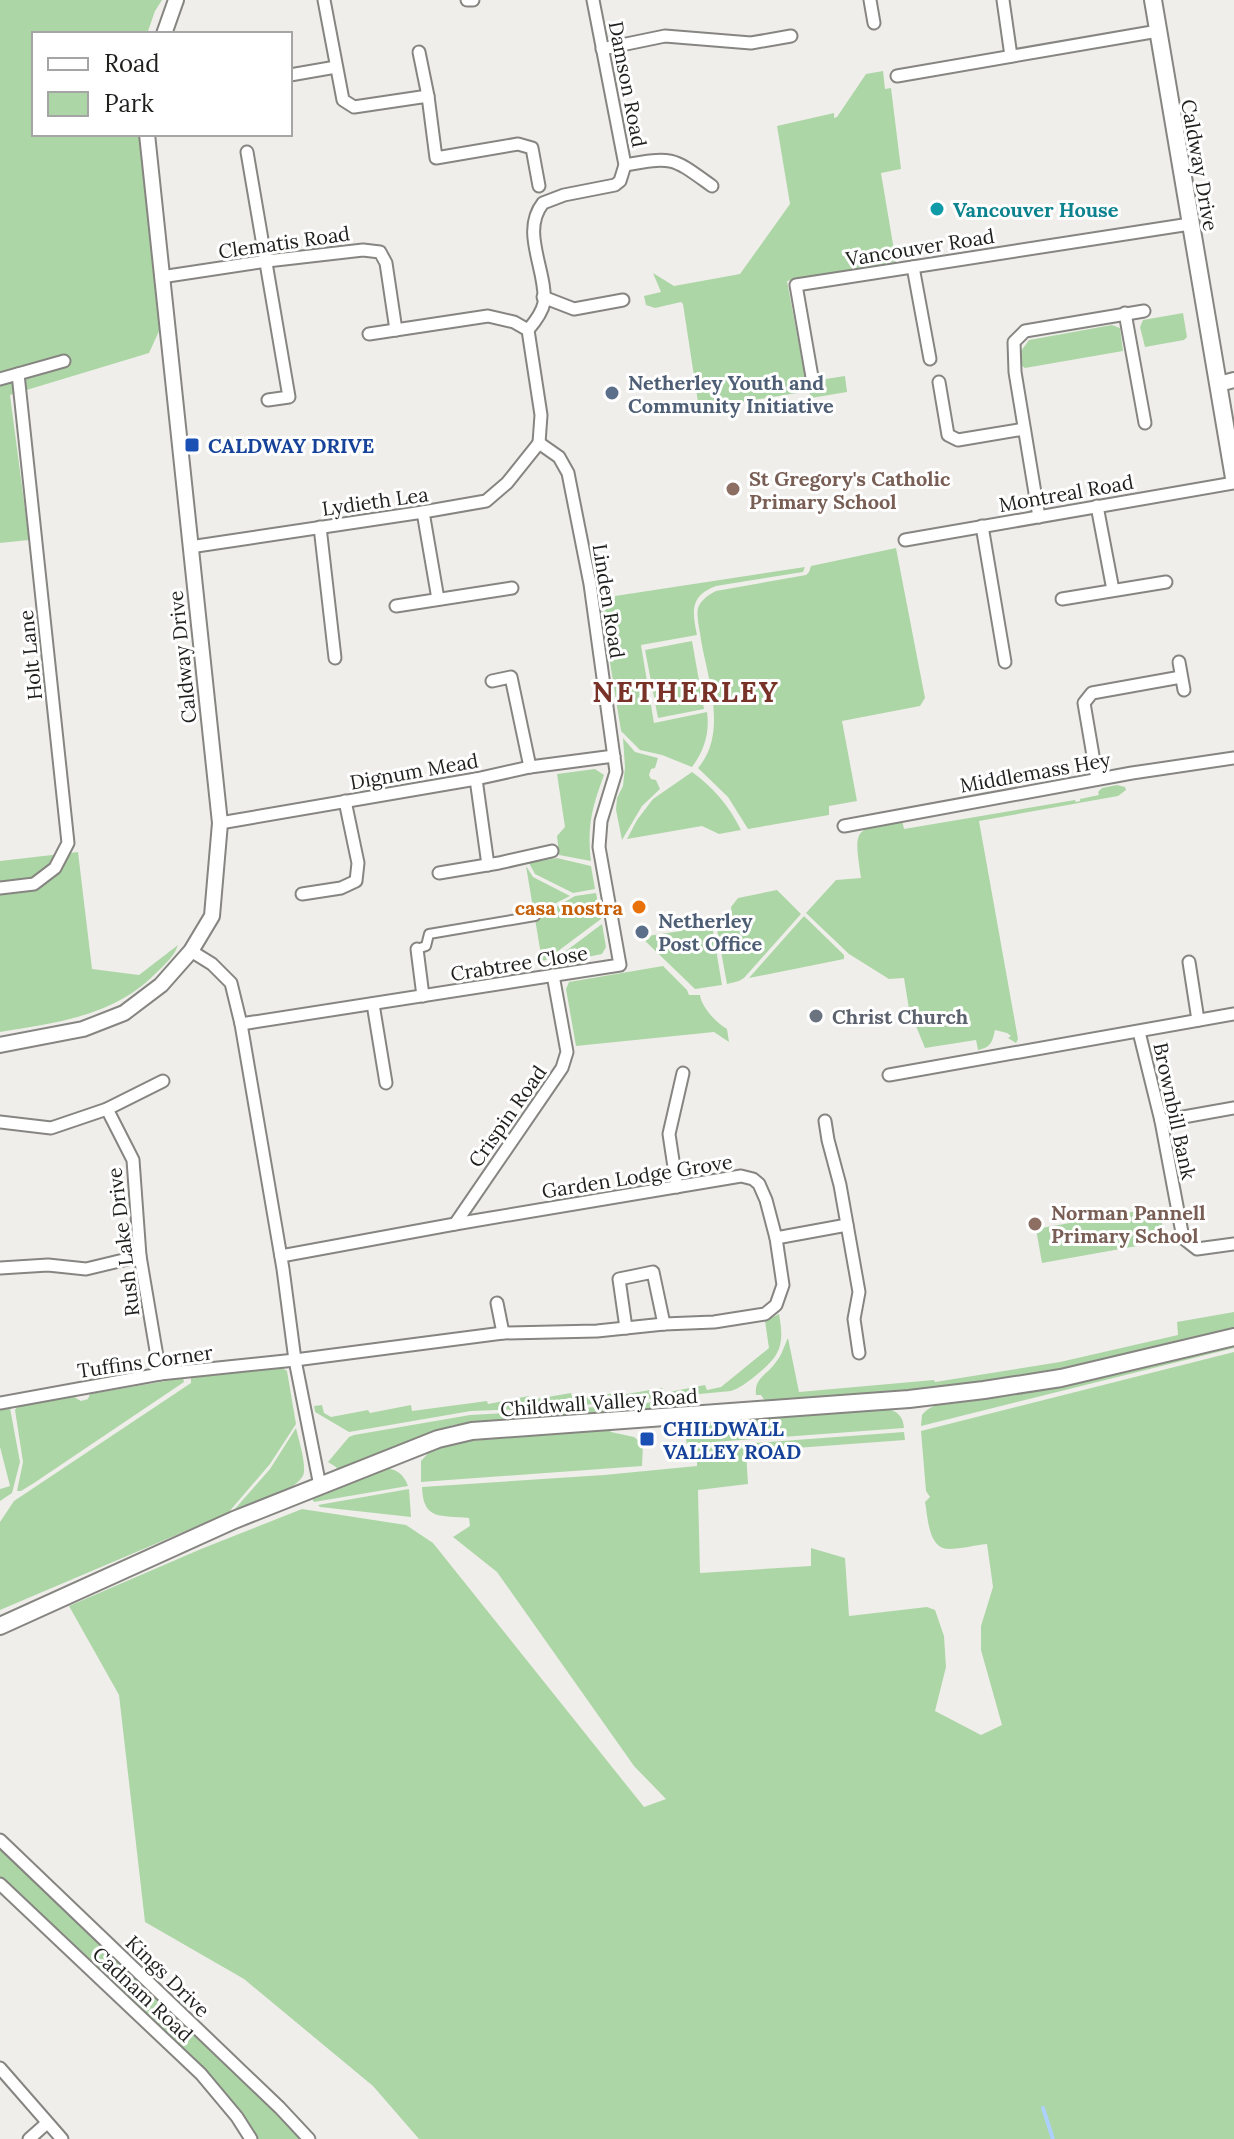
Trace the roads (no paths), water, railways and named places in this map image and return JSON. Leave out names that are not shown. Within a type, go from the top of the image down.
[{"type":"main road","name":"Caldway Drive","points":[[1153,0],[1190,224],[1227,382],[1234,480]]},
{"type":"main road","name":"Childwall Valley Road","points":[[0,1626],[195,1537],[438,1439],[472,1431],[909,1399],[984,1390],[1061,1378],[1234,1337]]},
{"type":"street","points":[[165,32],[176,0]]},
{"type":"street","points":[[324,0],[343,100],[354,107],[428,96]]},
{"type":"street","points":[[467,0],[473,0]]},
{"type":"street","name":"Damson Road","points":[[543,297],[535,244],[534,218],[538,209],[543,203],[564,195],[615,185],[620,181],[625,165],[593,0]]},
{"type":"street","points":[[870,0],[874,23]]},
{"type":"street","points":[[1003,0],[1011,56]]},
{"type":"street","points":[[897,76],[1158,31]]},
{"type":"street","points":[[602,49],[665,36],[751,43],[791,36]]},
{"type":"street","points":[[419,52],[436,158],[518,144],[532,148],[539,186]]},
{"type":"street","points":[[292,75],[336,67]]},
{"type":"street","name":"Caldway Drive","points":[[0,1045],[83,1029],[124,1013],[161,985],[191,951],[212,916],[220,823],[147,136]]},
{"type":"street","points":[[247,152],[289,397],[268,400]]},
{"type":"street","points":[[625,165],[669,159],[679,162],[712,186]]},
{"type":"street","name":"Vancouver Road","points":[[812,377],[796,285],[1190,224]]},
{"type":"street","name":"Clematis Road","points":[[161,277],[363,250],[380,252],[386,263],[396,330]]},
{"type":"street","points":[[913,267],[930,359]]},
{"type":"street","points":[[539,443],[541,415],[528,330],[542,309],[543,297],[574,309],[623,300]]},
{"type":"street","points":[[1039,517],[1013,354],[1014,342],[1025,331],[1144,311]]},
{"type":"street","points":[[1125,313],[1145,423]]},
{"type":"street","points":[[369,334],[488,316],[514,322],[528,330]]},
{"type":"street","points":[[0,379],[64,361]]},
{"type":"street","name":"Holt Lane","points":[[0,888],[34,884],[55,868],[68,843],[18,374]]},
{"type":"street","points":[[939,382],[948,435],[958,440],[1024,429]]},
{"type":"street","name":"Lydieth Lea","points":[[190,547],[486,501],[507,483],[539,443]]},
{"type":"street","name":"Linden Road","points":[[539,443],[559,457],[568,473],[590,584],[616,772],[601,821],[599,847],[620,965]]},
{"type":"street","name":"Montreal Road","points":[[905,540],[1234,480]]},
{"type":"street","points":[[1097,506],[1113,590]]},
{"type":"street","points":[[423,512],[438,599]]},
{"type":"street","points":[[982,526],[1005,662]]},
{"type":"street","points":[[320,527],[335,658]]},
{"type":"street","points":[[1062,599],[1166,582]]},
{"type":"street","points":[[396,606],[512,588]]},
{"type":"street","points":[[1179,662],[1184,690]]},
{"type":"street","points":[[492,681],[511,677],[530,767]]},
{"type":"street","points":[[1097,779],[1084,703],[1092,693],[1181,677]]},
{"type":"street","name":"Dignum Mead","points":[[220,823],[530,767],[614,756]]},
{"type":"street","name":"Middlemass Hey","points":[[844,826],[1097,779],[1234,758]]},
{"type":"street","points":[[476,779],[488,865]]},
{"type":"street","points":[[302,894],[341,888],[356,881],[358,863],[345,801]]},
{"type":"street","points":[[439,873],[552,851]]},
{"type":"street","name":"Crabtree Close","points":[[423,996],[417,949],[426,946],[429,934],[535,916]]},
{"type":"street","points":[[191,951],[212,964],[231,983],[241,1024],[281,1256],[295,1360],[320,1486]]},
{"type":"street","points":[[1189,962],[1198,1020]]},
{"type":"street","name":"Crabtree Close","points":[[241,1024],[620,965]]},
{"type":"street","name":"Crispin Road","points":[[455,1224],[562,1068],[567,1052],[553,975]]},
{"type":"street","points":[[373,1004],[386,1083]]},
{"type":"street","name":"Brownbill Bank","points":[[889,1075],[1234,1014]]},
{"type":"street","name":"Brownbill Bank","points":[[1139,1032],[1161,1121],[1183,1238],[1197,1249],[1234,1244]]},
{"type":"street","points":[[677,1187],[669,1134],[683,1073]]},
{"type":"street","points":[[0,1122],[51,1128],[107,1109],[163,1081]]},
{"type":"street","points":[[1161,1121],[1234,1108]]},
{"type":"street","name":"Rush Lake Drive","points":[[107,1109],[133,1160],[140,1256],[160,1374]]},
{"type":"street","points":[[825,1121],[859,1292],[854,1319],[859,1353]]},
{"type":"street","name":"Garden Lodge Grove","points":[[281,1256],[741,1176],[759,1184],[766,1200],[783,1285],[776,1305],[765,1314],[714,1322],[597,1331],[503,1333],[295,1360]]},
{"type":"street","points":[[776,1238],[847,1225]]},
{"type":"street","points":[[0,1268],[48,1265],[86,1269],[140,1256]]},
{"type":"street","points":[[626,1328],[619,1279],[653,1272],[664,1324]]},
{"type":"street","points":[[497,1303],[503,1333]]},
{"type":"street","name":"Tuffins Corner","points":[[0,1403],[160,1374],[295,1360]]},
{"type":"street","name":"Kings Drive","points":[[0,1840],[309,2139]]},
{"type":"street","name":"Cadnam Road","points":[[0,1884],[201,2074],[251,2139]]},
{"type":"street","points":[[0,2068],[62,2139]]},
{"type":"street","points":[[29,2139],[47,2123]]},
{"type":"waterway","points":[[1043,2108],[1053,2139]]},
{"type":"place","name":"Vancouver House","points":[[937,209]]},
{"type":"place","name":"Netherley Youth and Community Initiative","points":[[612,393]]},
{"type":"place","name":"CALDWAY DRIVE","points":[[192,445]]},
{"type":"place","name":"St Gregory's Catholic Primary School","points":[[733,489]]},
{"type":"place","name":"casa nostra","points":[[639,907]]},
{"type":"place","name":"Netherley Post Office","points":[[642,932]]},
{"type":"place","name":"Christ Church","points":[[816,1016]]},
{"type":"place","name":"Norman Pannell Primary School","points":[[1035,1224]]},
{"type":"place","name":"CHILDWALL VALLEY ROAD","points":[[647,1439]]},
{"type":"district","name":"NETHERLEY","points":[[686,692]]}]
